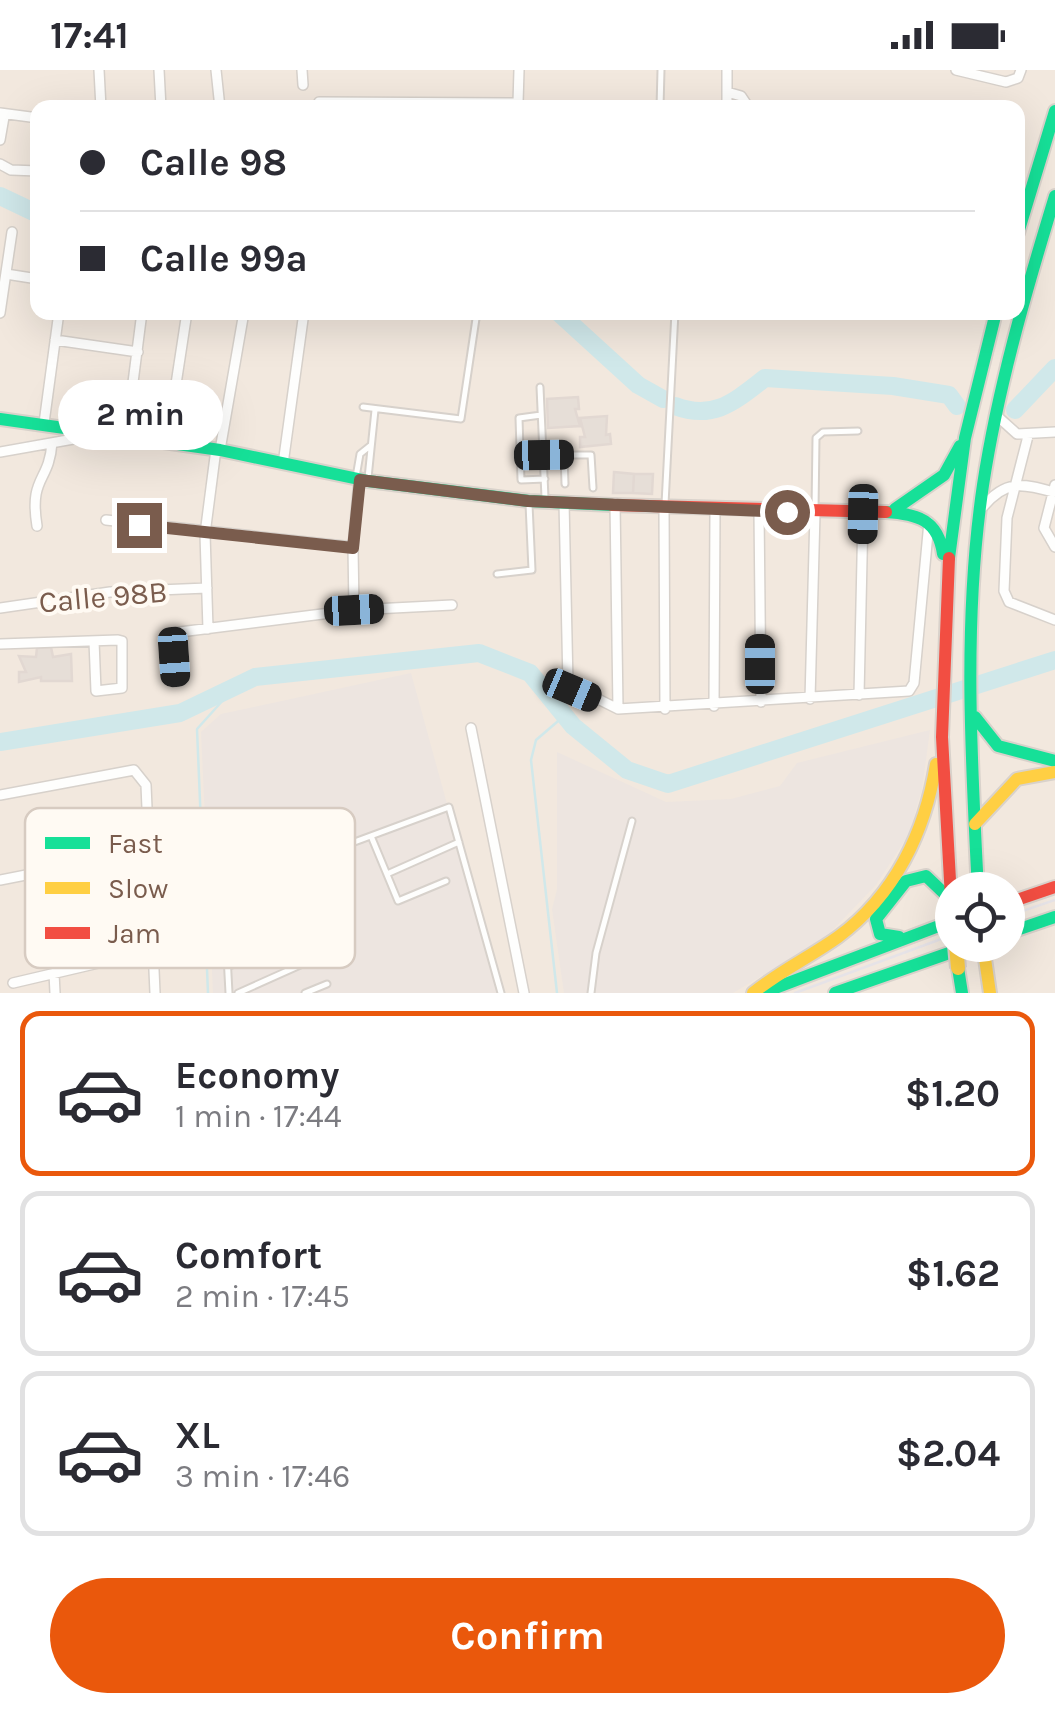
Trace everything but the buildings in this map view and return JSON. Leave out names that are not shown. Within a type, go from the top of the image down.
[{"type":"main road","points":[[1025,210],[1055,112]]},
{"type":"main road","points":[[1025,308],[1055,196]]},
{"type":"main road","points":[[753,993],[778,971],[847,929],[912,853],[933,795],[941,719],[946,596],[966,437],[994,320]]},
{"type":"main road","points":[[977,872],[971,679],[982,509],[996,416],[1022,320]]},
{"type":"main road","points":[[0,419],[218,450],[361,480],[528,501],[715,510],[886,512],[930,519],[942,539],[946,596]]},
{"type":"main road","points":[[886,512],[908,504],[944,476],[966,437]]},
{"type":"main road","points":[[971,707],[991,743],[1018,756],[1055,761]]},
{"type":"main road","points":[[941,719],[950,872]]},
{"type":"main road","points":[[975,824],[1006,784],[1039,771],[1055,772]]},
{"type":"main road","points":[[904,937],[880,934],[876,919],[906,882],[926,876],[935,883]]},
{"type":"main road","points":[[1025,897],[1055,885]]},
{"type":"main road","points":[[1025,927],[1055,917]]},
{"type":"main road","points":[[762,993],[935,923]]},
{"type":"main road","points":[[835,993],[935,958]]},
{"type":"main road","points":[[957,962],[962,993]]},
{"type":"main road","points":[[986,962],[990,992]]},
{"type":"main road","points":[[874,993],[899,970]]},
{"type":"street","points":[[100,70],[101,100]]},
{"type":"street","points":[[159,70],[160,100]]},
{"type":"street","points":[[216,70],[219,100]]},
{"type":"street","points":[[302,70],[303,85]]},
{"type":"street","points":[[518,100],[519,70]]},
{"type":"street","points":[[726,100],[728,70]]},
{"type":"street","points":[[956,70],[1006,82],[1018,78],[1022,70]]},
{"type":"street","points":[[726,92],[746,100]]},
{"type":"street","points":[[0,140],[2,115],[30,117]]},
{"type":"street","points":[[0,164],[10,170],[30,171]]},
{"type":"street","points":[[0,313],[12,232]]},
{"type":"street","points":[[6,274],[30,278]]},
{"type":"street","points":[[44,423],[58,320]]},
{"type":"street","points":[[126,436],[141,320]]},
{"type":"street","points":[[167,443],[186,320]]},
{"type":"street","points":[[208,629],[205,534],[242,320]]},
{"type":"street","points":[[283,464],[303,320]]},
{"type":"street","points":[[55,340],[138,352]]},
{"type":"street","points":[[996,416],[1016,434],[1055,432]]},
{"type":"street","points":[[0,452],[105,434]]},
{"type":"street","points":[[1028,436],[1007,518],[1004,592],[1009,602],[1055,620]]},
{"type":"street","points":[[37,526],[32,496],[51,458],[52,443]]},
{"type":"street","points":[[354,610],[353,548],[361,480]]},
{"type":"street","points":[[982,509],[996,492],[1016,484],[1054,489],[1044,528],[1055,547]]},
{"type":"street","points":[[564,502],[568,684],[618,709],[909,692],[914,683],[930,519]]},
{"type":"street","points":[[614,504],[618,709]]},
{"type":"street","points":[[664,507],[666,709]]},
{"type":"street","points":[[714,706],[715,510]]},
{"type":"street","points":[[759,511],[761,702]]},
{"type":"street","points":[[810,698],[815,513]]},
{"type":"street","points":[[859,695],[863,514]]},
{"type":"street","points":[[106,520],[353,548]]},
{"type":"street","name":"Calle 98B","points":[[0,608],[110,592],[207,588]]},
{"type":"street","points":[[176,680],[172,633],[354,610],[452,605]]},
{"type":"street","points":[[0,644],[122,641],[122,688],[96,691],[94,642]]},
{"type":"street","points":[[472,728],[524,993]]},
{"type":"street","points":[[0,795],[134,770],[141,773],[146,785],[147,808]]},
{"type":"street","points":[[0,880],[25,875]]},
{"type":"street","points":[[14,982],[76,968]]},
{"type":"street","points":[[154,968],[155,993]]},
{"type":"street","points":[[54,973],[56,993]]},
{"type":"lane","points":[[660,100],[662,70]]},
{"type":"lane","points":[[363,407],[462,419],[476,320]]},
{"type":"lane","points":[[664,507],[674,320]]},
{"type":"lane","points":[[540,386],[546,501]]},
{"type":"lane","points":[[361,480],[376,408]]},
{"type":"lane","points":[[542,414],[519,417],[521,480],[544,480]]},
{"type":"lane","points":[[815,513],[816,438],[824,432],[858,430]]},
{"type":"lane","points":[[520,446],[543,445]]},
{"type":"lane","points":[[361,480],[360,454],[370,446]]},
{"type":"lane","points":[[544,455],[591,455],[593,488]]},
{"type":"lane","points":[[564,455],[565,484]]},
{"type":"lane","points":[[497,574],[532,570],[528,501]]},
{"type":"lane","points":[[355,842],[449,806],[501,993]]},
{"type":"lane","points":[[590,993],[632,821]]},
{"type":"lane","points":[[370,836],[398,901],[446,881]]},
{"type":"lane","points":[[386,874],[459,842]]},
{"type":"lane","points":[[238,993],[298,968]]},
{"type":"lane","points":[[305,993],[326,984]]},
{"type":"shaded area","points":[[0,70],[1055,70],[1055,993],[0,993]]},
{"type":"shaded area","points":[[411,673],[499,993],[213,993],[212,968],[355,968],[355,808],[204,808],[201,732],[221,714]]},
{"type":"shaded area","points":[[930,730],[922,789],[909,834],[876,885],[824,939],[733,993],[564,993],[552,909],[557,889],[557,752],[666,802],[731,799],[780,786],[797,763]]},
{"type":"waterway","points":[[0,196],[30,210]]},
{"type":"waterway","points":[[567,320],[638,385],[663,399]]},
{"type":"waterway","points":[[1015,410],[1055,368]]},
{"type":"waterway","points":[[675,406],[713,410],[734,401],[765,378],[893,386],[949,395],[957,406]]},
{"type":"waterway","points":[[0,742],[180,713],[255,677],[479,653],[530,673],[573,726],[627,770],[668,784],[1055,660]]},
{"type":"waterway","points":[[200,808],[197,729],[234,688]]},
{"type":"waterway","points":[[557,993],[531,760],[536,740],[564,716]]},
{"type":"waterway","points":[[207,968],[208,993]]},
{"type":"tram line","points":[[1025,910],[1055,900]]},
{"type":"tram line","points":[[795,993],[935,941]]},
{"type":"traffic: fast","points":[[1025,210],[1055,111]]},
{"type":"traffic: fast","points":[[1025,296],[1055,196]]},
{"type":"traffic: fast","points":[[949,558],[965,438],[994,320]]},
{"type":"traffic: fast","points":[[977,872],[970,687],[973,586],[989,448],[1019,320]]},
{"type":"traffic: fast","points":[[0,419],[220,450],[368,481],[529,501],[612,505]]},
{"type":"traffic: fast","points":[[895,509],[944,475],[960,446]]},
{"type":"traffic: fast","points":[[886,512],[925,521],[936,533],[943,554]]},
{"type":"traffic: fast","points":[[975,717],[998,746],[1055,761]]},
{"type":"traffic: fast","points":[[899,937],[880,934],[876,919],[906,881],[926,876],[935,885]]},
{"type":"traffic: fast","points":[[1025,927],[1055,917]]},
{"type":"traffic: fast","points":[[762,993],[935,927]]},
{"type":"traffic: fast","points":[[835,993],[935,958]]},
{"type":"traffic: fast","points":[[958,968],[962,993]]},
{"type":"traffic: slow","points":[[753,993],[838,937],[876,902],[915,838],[936,764]]},
{"type":"traffic: slow","points":[[975,824],[1017,779],[1055,772]]},
{"type":"traffic: slow","points":[[957,962],[958,968]]},
{"type":"traffic: slow","points":[[985,962],[990,993]]},
{"type":"traffic: jam","points":[[612,505],[886,512]]},
{"type":"traffic: jam","points":[[949,558],[942,737],[950,872]]},
{"type":"traffic: jam","points":[[1025,897],[1055,887]]},
{"type":"route","points":[[139,525],[353,548],[360,480],[528,501],[787,512]]}]
